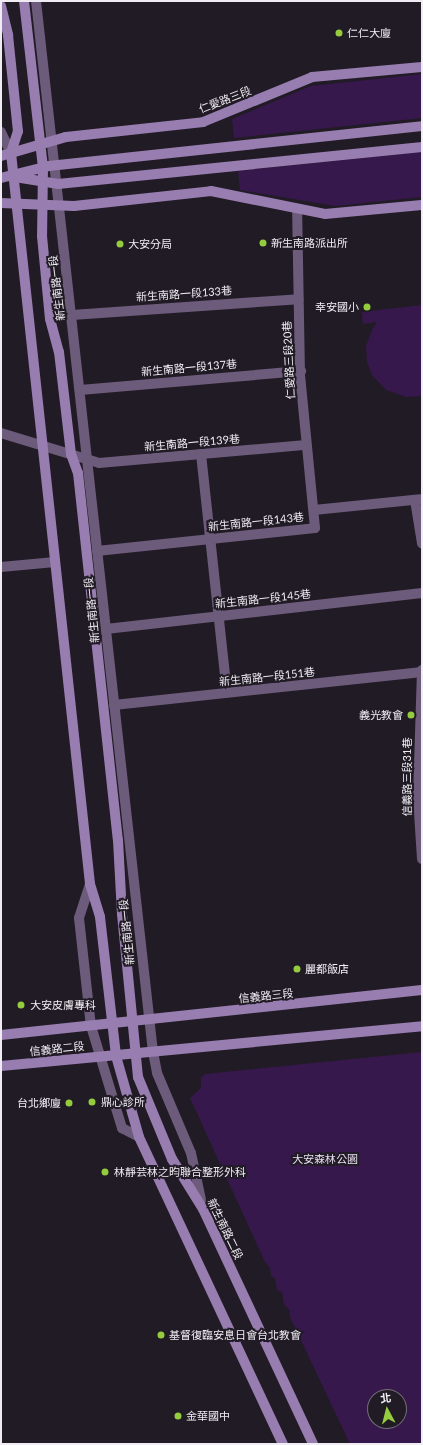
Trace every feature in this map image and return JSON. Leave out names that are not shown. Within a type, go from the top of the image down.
[{"type":"main road","name":"新生南路一段","points":[[24,1],[40,144],[49,167],[44,183],[52,205],[42,236],[50,319],[59,352],[80,457],[79,480],[118,840],[122,914],[134,1022]]},
{"type":"main road","points":[[1,6],[8,35],[18,132],[6,155],[13,176],[90,884],[100,917],[116,1056],[139,1137],[282,1443]]},
{"type":"main road","name":"仁愛路三段","points":[[6,155],[66,137],[203,122],[312,77],[422,67]]},
{"type":"main road","points":[[1,178],[49,167],[422,126]]},
{"type":"main road","points":[[13,176],[44,183],[58,184],[422,146]]},
{"type":"main road","points":[[1,203],[52,205],[211,192],[325,214],[422,205]]},
{"type":"main road","name":"信義路三段","points":[[112,1024],[422,990]]},
{"type":"main road","name":"新生南路二段","points":[[134,1022],[134,1054],[138,1077],[172,1159],[203,1209],[313,1444]]},
{"type":"main road","name":"信義路二段","points":[[1,1035],[112,1024]]},
{"type":"main road","points":[[116,1056],[422,1026]]},
{"type":"main road","name":"信義路二段","points":[[1,1066],[116,1056]]},
{"type":"street","name":"新生南路一段","points":[[36,1],[52,141],[49,167],[58,184],[52,205],[72,315],[80,390],[80,457],[97,551],[153,1052],[157,1073],[191,1153],[203,1209]]},
{"type":"street","points":[[1,132],[6,155]]},
{"type":"street","name":"仁愛路三段20巷","points":[[297,209],[298,299],[301,371],[306,445],[314,510]]},
{"type":"street","name":"新生南路一段133巷","points":[[72,315],[298,299]]},
{"type":"street","name":"新生南路一段137巷","points":[[80,390],[301,371]]},
{"type":"street","name":"新生南路一段139巷","points":[[1,433],[99,463],[306,445]]},
{"type":"street","points":[[201,454],[227,693]]},
{"type":"street","points":[[419,499],[422,543]]},
{"type":"street","name":"新生南路一段143巷","points":[[97,551],[315,528],[314,510],[419,499]]},
{"type":"street","points":[[1,567],[55,562]]},
{"type":"street","name":"新生南路一段145巷","points":[[106,628],[422,593]]},
{"type":"street","name":"新生南路一段151巷","points":[[114,705],[422,671]]},
{"type":"street","name":"信義路三段31巷","points":[[422,671],[418,797],[422,859]]},
{"type":"street","points":[[90,884],[79,918],[91,1026],[99,1057],[122,1128],[139,1137]]},
{"type":"green space","points":[[422,74],[422,118],[234,138],[232,119],[311,86]]},
{"type":"green space","points":[[422,152],[422,197],[335,206],[240,190],[238,171]]},
{"type":"green space","points":[[422,305],[422,396],[406,397],[386,390],[372,375],[367,362],[366,346],[372,330],[377,322],[363,324],[362,312]]},
{"type":"green space","name":"大安森林公園","points":[[422,1052],[422,1444],[350,1444],[290,1317],[290,1311],[284,1304],[282,1292],[277,1290],[275,1278],[271,1276],[270,1268],[265,1262],[190,1098],[201,1088],[201,1078],[205,1074]]},
{"type":"place","name":"仁仁大廈","points":[[339,33]]},
{"type":"place","name":"新生南路派出所","points":[[263,243]]},
{"type":"place","name":"大安分局","points":[[120,244]]},
{"type":"place","name":"幸安國小","points":[[367,307]]},
{"type":"place","name":"義光教會","points":[[411,715]]},
{"type":"place","name":"麗都飯店","points":[[297,969]]},
{"type":"place","name":"大安皮膚專科","points":[[21,1005]]},
{"type":"place","name":"鼎心診所","points":[[92,1102]]},
{"type":"place","name":"台北鄉廈","points":[[69,1103]]},
{"type":"place","name":"林靜芸林之昀聯合整形外科","points":[[105,1172]]},
{"type":"place","name":"基督復臨安息日會台北教會","points":[[161,1335]]},
{"type":"place","name":"金華國中","points":[[178,1416]]}]
